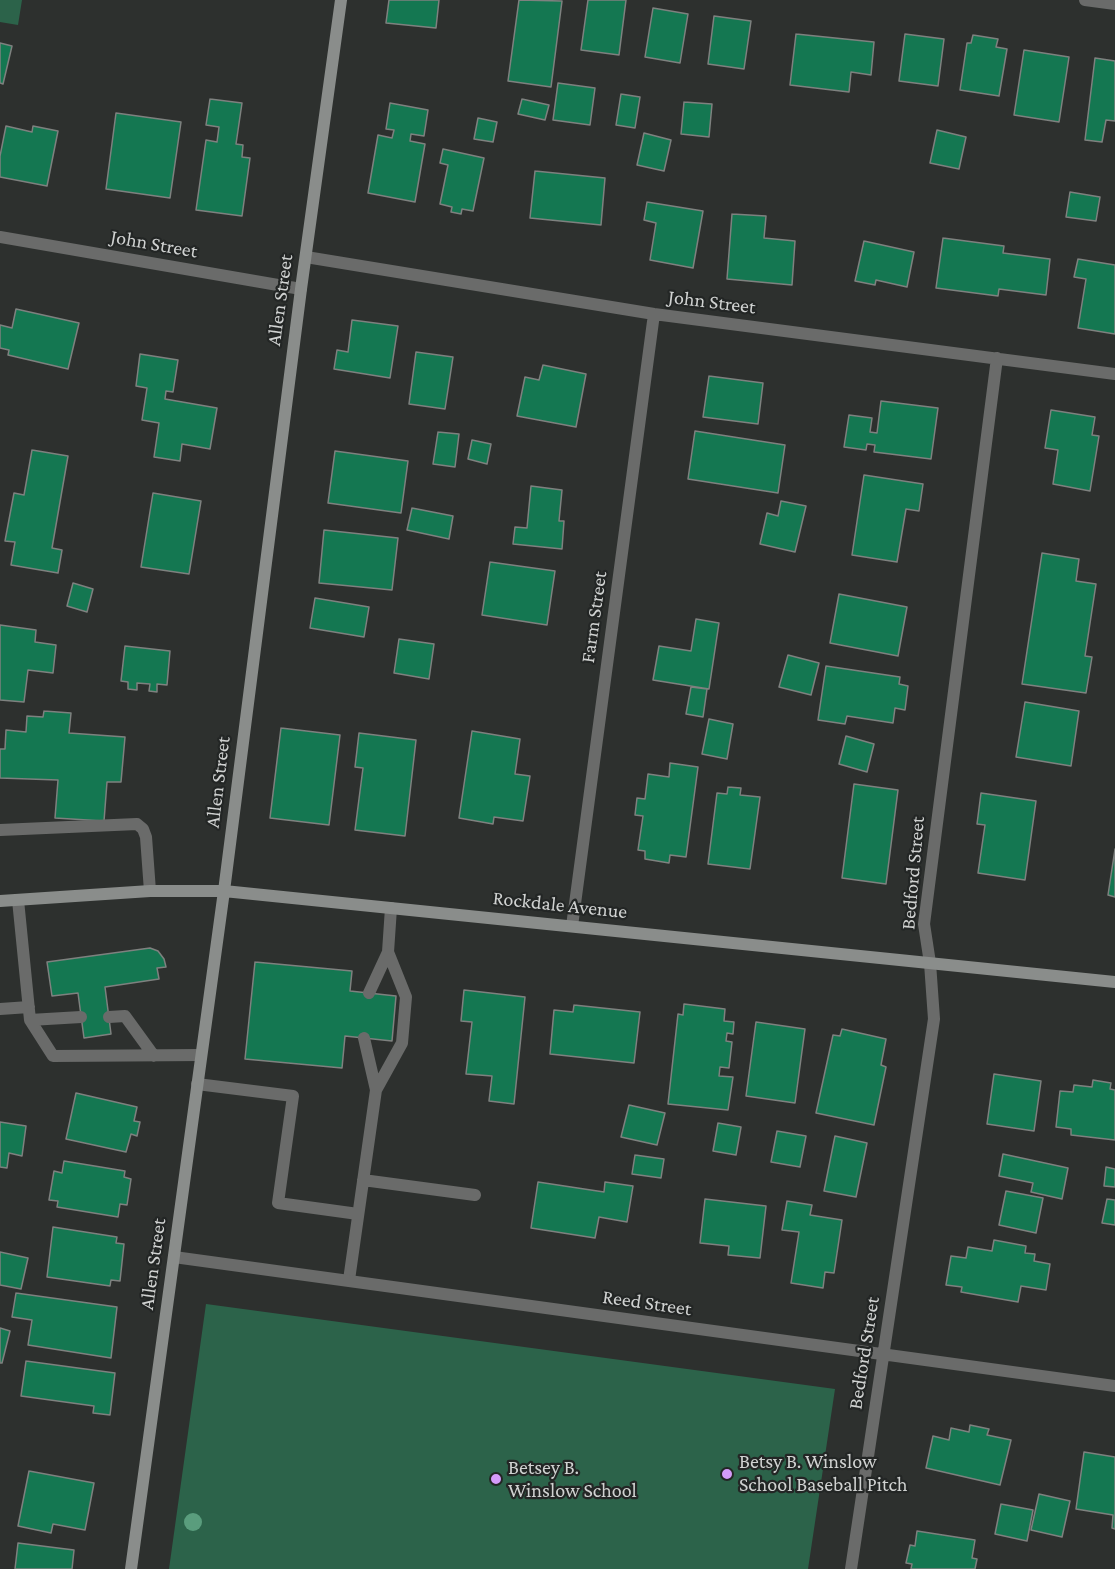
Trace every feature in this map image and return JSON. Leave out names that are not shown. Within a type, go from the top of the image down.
[{"type":"street","name":"Allen Street","points":[[131,1569],[224,891],[301,289],[341,0]]},
{"type":"street","points":[[1085,0],[1115,4]]},
{"type":"street","name":"John Street","points":[[0,237],[301,289]]},
{"type":"street","name":"John Street","points":[[306,257],[654,314],[1115,374]]},
{"type":"street","name":"Farm Street","points":[[572,926],[654,314]]},
{"type":"street","name":"Bedford Street","points":[[851,1569],[934,1019],[930,963],[924,924],[997,358]]},
{"type":"street","points":[[0,830],[137,824],[143,829],[146,837],[150,891]]},
{"type":"street","name":"Rockdale Avenue","points":[[0,901],[150,891],[224,891],[1115,982]]},
{"type":"street","points":[[18,900],[30,1020],[53,1056],[201,1055]]},
{"type":"street","points":[[369,993],[388,952],[391,908]]},
{"type":"street","points":[[375,1090],[402,1043],[406,997],[388,952]]},
{"type":"street","points":[[0,1010],[29,1007]]},
{"type":"street","points":[[109,1017],[125,1016],[154,1056]]},
{"type":"street","points":[[30,1020],[81,1017]]},
{"type":"street","points":[[349,1280],[375,1090],[364,1038]]},
{"type":"street","points":[[197,1084],[293,1096],[278,1203],[357,1214]]},
{"type":"street","points":[[363,1180],[475,1195]]},
{"type":"street","name":"Reed Street","points":[[174,1257],[1115,1386]]},
{"type":"green space","points":[[0,0],[22,0],[18,25],[0,22]]},
{"type":"green space","name":"Betsey B. Winslow School","points":[[206,1304],[835,1389],[808,1569],[169,1569]]},
{"type":"building","points":[[389,0],[439,0],[436,28],[386,23]]},
{"type":"building","points":[[519,0],[562,1],[551,87],[508,81]]},
{"type":"building","points":[[588,0],[626,0],[619,55],[581,50]]},
{"type":"building","points":[[653,8],[688,14],[680,63],[645,57]]},
{"type":"building","points":[[714,16],[751,21],[744,69],[708,64]]},
{"type":"building","points":[[796,34],[874,42],[871,75],[851,72],[849,92],[790,85]]},
{"type":"building","points":[[905,34],[944,39],[938,86],[899,81]]},
{"type":"building","points":[[973,35],[998,39],[996,47],[1007,49],[999,96],[960,90],[967,43],[971,43]]},
{"type":"building","points":[[0,43],[12,46],[3,84],[0,83]]},
{"type":"building","points":[[1024,50],[1069,57],[1059,122],[1014,115]]},
{"type":"building","points":[[1095,58],[1115,61],[1115,121],[1106,120],[1102,142],[1085,140]]},
{"type":"building","points":[[558,83],[595,88],[590,125],[553,120]]},
{"type":"building","points":[[621,94],[640,97],[635,128],[616,125]]},
{"type":"building","points":[[210,99],[242,103],[236,144],[243,145],[242,157],[250,158],[242,216],[196,210],[206,140],[217,142],[219,127],[206,125]]},
{"type":"building","points":[[522,99],[549,105],[545,120],[518,114]]},
{"type":"building","points":[[684,102],[712,104],[709,137],[681,134]]},
{"type":"building","points":[[390,103],[428,110],[424,136],[411,134],[410,141],[425,144],[415,202],[368,193],[378,135],[392,138],[394,130],[386,129]]},
{"type":"building","points":[[116,113],[181,122],[170,198],[106,189]]},
{"type":"building","points":[[478,118],[497,122],[493,142],[474,139]]},
{"type":"building","points":[[6,126],[32,132],[33,126],[58,131],[47,186],[0,177],[0,156]]},
{"type":"building","points":[[937,130],[966,137],[959,169],[930,163]]},
{"type":"building","points":[[644,133],[671,140],[664,171],[637,165]]},
{"type":"building","points":[[443,149],[484,158],[473,211],[462,209],[461,214],[451,212],[452,207],[440,204],[448,165],[440,163]]},
{"type":"building","points":[[535,171],[605,178],[601,225],[530,218]]},
{"type":"building","points":[[1070,192],[1100,197],[1096,221],[1066,217]]},
{"type":"building","points":[[647,202],[703,211],[693,268],[650,260],[656,223],[644,220]]},
{"type":"building","points":[[732,214],[766,216],[764,238],[795,241],[792,285],[727,279]]},
{"type":"building","points":[[943,238],[1004,246],[1003,253],[1050,259],[1046,295],[999,289],[998,296],[936,288]]},
{"type":"building","points":[[864,241],[914,252],[907,287],[876,280],[875,285],[855,281]]},
{"type":"building","points":[[1078,259],[1115,265],[1115,334],[1078,328],[1086,279],[1074,277]]},
{"type":"building","points":[[16,309],[79,323],[68,369],[8,355],[9,350],[0,348],[0,325],[12,328]]},
{"type":"building","points":[[352,320],[398,326],[390,378],[334,369],[337,350],[348,352]]},
{"type":"building","points":[[416,352],[453,357],[445,409],[409,404]]},
{"type":"building","points":[[140,354],[178,360],[173,392],[166,391],[165,399],[217,408],[210,449],[182,444],[180,461],[154,457],[159,423],[142,420],[147,388],[136,386]]},
{"type":"building","points":[[543,365],[586,374],[576,427],[517,416],[525,377],[539,380]]},
{"type":"building","points":[[709,376],[763,383],[758,424],[703,417]]},
{"type":"building","points":[[881,401],[938,408],[931,459],[874,452],[875,445],[867,444],[866,450],[844,447],[849,415],[872,418],[870,432],[877,433]]},
{"type":"building","points":[[1051,410],[1095,417],[1092,435],[1099,436],[1090,491],[1053,484],[1058,450],[1045,448]]},
{"type":"building","points":[[695,431],[785,445],[778,493],[688,479]]},
{"type":"building","points":[[438,432],[459,434],[455,467],[433,464]]},
{"type":"building","points":[[472,440],[491,444],[487,464],[468,459]]},
{"type":"building","points":[[32,450],[68,456],[52,548],[62,550],[58,573],[11,565],[15,542],[5,541],[14,493],[24,495]]},
{"type":"building","points":[[335,451],[408,461],[401,513],[328,503]]},
{"type":"building","points":[[864,475],[923,484],[919,511],[906,509],[897,562],[852,555]]},
{"type":"building","points":[[531,486],[562,490],[559,521],[564,521],[562,549],[513,544],[515,527],[527,528]]},
{"type":"building","points":[[153,493],[201,501],[189,574],[141,567]]},
{"type":"building","points":[[781,501],[806,506],[795,552],[760,544],[767,513],[778,516]]},
{"type":"building","points":[[412,508],[453,516],[449,539],[407,530]]},
{"type":"building","points":[[324,530],[398,538],[392,590],[319,583]]},
{"type":"building","points":[[1042,553],[1079,559],[1076,581],[1096,584],[1085,656],[1092,657],[1086,693],[1022,684]]},
{"type":"building","points":[[490,562],[555,571],[547,625],[482,615]]},
{"type":"building","points":[[73,583],[93,589],[87,612],[67,606]]},
{"type":"building","points":[[839,594],[907,607],[898,656],[830,643]]},
{"type":"building","points":[[315,598],[369,607],[364,637],[310,628]]},
{"type":"building","points":[[696,619],[719,623],[709,689],[653,680],[659,646],[691,651]]},
{"type":"building","points":[[0,625],[36,630],[35,642],[56,645],[53,673],[28,670],[24,702],[0,700]]},
{"type":"building","points":[[399,639],[434,644],[429,679],[394,673]]},
{"type":"building","points":[[125,646],[170,651],[167,685],[157,684],[157,692],[149,691],[150,684],[137,683],[137,690],[128,689],[128,682],[121,681]]},
{"type":"building","points":[[788,655],[819,663],[811,695],[779,687]]},
{"type":"building","points":[[826,666],[900,677],[899,684],[908,686],[905,710],[895,708],[893,723],[847,716],[845,724],[818,720]]},
{"type":"building","points":[[691,687],[707,689],[703,717],[686,714]]},
{"type":"building","points":[[1025,702],[1079,711],[1071,766],[1016,757]]},
{"type":"building","points":[[44,711],[71,713],[69,733],[125,737],[121,782],[107,782],[104,821],[55,818],[58,780],[0,778],[0,749],[5,749],[6,730],[26,732],[27,716],[43,717]]},
{"type":"building","points":[[709,719],[733,724],[727,759],[702,754]]},
{"type":"building","points":[[281,728],[340,735],[329,825],[270,818]]},
{"type":"building","points":[[472,731],[520,739],[515,774],[530,776],[523,821],[494,817],[493,824],[459,818]]},
{"type":"building","points":[[359,733],[416,740],[405,836],[355,830],[363,768],[355,767]]},
{"type":"building","points":[[846,736],[874,744],[867,772],[839,764]]},
{"type":"building","points":[[670,763],[698,767],[686,857],[670,855],[669,863],[645,859],[645,851],[638,850],[643,816],[635,815],[637,798],[645,799],[648,774],[669,777]]},
{"type":"building","points":[[854,784],[898,790],[886,884],[842,878]]},
{"type":"building","points":[[728,787],[741,788],[740,795],[760,797],[750,869],[708,864],[717,793],[727,794]]},
{"type":"building","points":[[981,793],[1036,801],[1025,880],[978,873],[985,825],[977,824]]},
{"type":"building","points":[[1115,849],[1115,897],[1108,895]]},
{"type":"building","points":[[150,948],[158,951],[164,959],[166,967],[157,968],[159,979],[105,987],[111,1034],[84,1038],[78,993],[52,996],[47,962]]},
{"type":"building","points":[[255,962],[352,971],[350,991],[396,996],[392,1041],[345,1036],[342,1068],[245,1059]]},
{"type":"building","points":[[464,990],[525,997],[514,1104],[489,1101],[492,1076],[466,1074],[472,1022],[461,1021]]},
{"type":"building","points":[[684,1004],[725,1009],[724,1021],[734,1022],[733,1034],[727,1033],[726,1041],[732,1042],[729,1068],[720,1067],[719,1076],[733,1077],[728,1110],[668,1104],[678,1014],[683,1015]]},
{"type":"building","points":[[574,1005],[640,1012],[634,1063],[550,1054],[554,1010],[573,1012]]},
{"type":"building","points":[[756,1022],[805,1029],[795,1103],[746,1096]]},
{"type":"building","points":[[842,1029],[886,1039],[881,1065],[886,1067],[874,1125],[816,1113],[833,1035],[840,1036]]},
{"type":"building","points":[[994,1074],[1041,1081],[1034,1131],[987,1124]]},
{"type":"building","points":[[1093,1080],[1111,1083],[1110,1089],[1115,1090],[1115,1140],[1071,1135],[1071,1129],[1056,1127],[1060,1091],[1073,1092],[1074,1085],[1092,1087]]},
{"type":"building","points":[[76,1093],[137,1107],[134,1121],[140,1122],[137,1136],[131,1134],[126,1152],[66,1139]]},
{"type":"building","points":[[629,1105],[665,1113],[657,1145],[621,1137]]},
{"type":"building","points":[[0,1122],[26,1126],[22,1156],[9,1153],[7,1168],[0,1167]]},
{"type":"building","points":[[718,1123],[741,1127],[736,1155],[713,1151]]},
{"type":"building","points":[[777,1131],[806,1136],[800,1167],[771,1162]]},
{"type":"building","points":[[835,1136],[867,1143],[856,1197],[824,1191]]},
{"type":"building","points":[[1003,1154],[1068,1168],[1062,1199],[1031,1192],[1033,1183],[999,1176]]},
{"type":"building","points":[[635,1155],[664,1159],[661,1178],[632,1174]]},
{"type":"building","points":[[64,1161],[125,1171],[124,1177],[131,1179],[127,1205],[120,1204],[118,1217],[57,1207],[58,1201],[49,1200],[54,1171],[62,1173]]},
{"type":"building","points":[[1106,1167],[1115,1169],[1115,1187],[1104,1186]]},
{"type":"building","points":[[538,1182],[604,1192],[605,1182],[633,1186],[627,1222],[599,1217],[595,1238],[531,1228]]},
{"type":"building","points":[[1006,1191],[1043,1198],[1036,1233],[999,1225]]},
{"type":"building","points":[[705,1199],[766,1206],[760,1258],[728,1255],[729,1246],[700,1243]]},
{"type":"building","points":[[1107,1199],[1115,1200],[1115,1225],[1102,1223]]},
{"type":"building","points":[[787,1201],[812,1205],[810,1215],[842,1220],[834,1273],[825,1272],[823,1288],[791,1283],[799,1232],[782,1230]]},
{"type":"building","points":[[53,1227],[117,1237],[116,1243],[124,1244],[120,1281],[111,1280],[110,1286],[47,1277]]},
{"type":"building","points":[[994,1240],[1026,1246],[1025,1253],[1035,1254],[1034,1261],[1050,1264],[1046,1290],[1021,1286],[1018,1302],[961,1292],[962,1287],[946,1285],[951,1256],[966,1258],[968,1247],[992,1251]]},
{"type":"building","points":[[0,1252],[28,1258],[21,1289],[0,1285]]},
{"type":"building","points":[[16,1293],[117,1307],[111,1358],[28,1345],[32,1320],[12,1317]]},
{"type":"building","points":[[0,1328],[10,1331],[2,1363],[0,1363]]},
{"type":"building","points":[[26,1361],[115,1373],[110,1415],[93,1413],[94,1406],[21,1396]]},
{"type":"building","points":[[970,1425],[989,1429],[987,1435],[1011,1440],[1000,1485],[926,1468],[933,1436],[949,1440],[951,1428],[969,1432]]},
{"type":"building","points":[[1084,1452],[1115,1457],[1115,1529],[1112,1528],[1113,1515],[1076,1509]]},
{"type":"building","points":[[29,1471],[94,1483],[85,1530],[53,1524],[51,1533],[18,1526]]},
{"type":"building","points":[[1039,1494],[1070,1501],[1062,1537],[1031,1530]]},
{"type":"building","points":[[1001,1504],[1033,1510],[1027,1541],[995,1534]]},
{"type":"building","points":[[917,1531],[975,1540],[972,1558],[977,1559],[975,1569],[911,1569],[912,1564],[906,1563],[910,1545],[915,1546]]},
{"type":"building","points":[[18,1543],[74,1550],[72,1569],[15,1569]]},
{"type":"place","name":"Betsy B. Winslow School Baseball Pitch","points":[[727,1474]]},
{"type":"place","name":"Betsey B. Winslow School","points":[[496,1479]]}]
